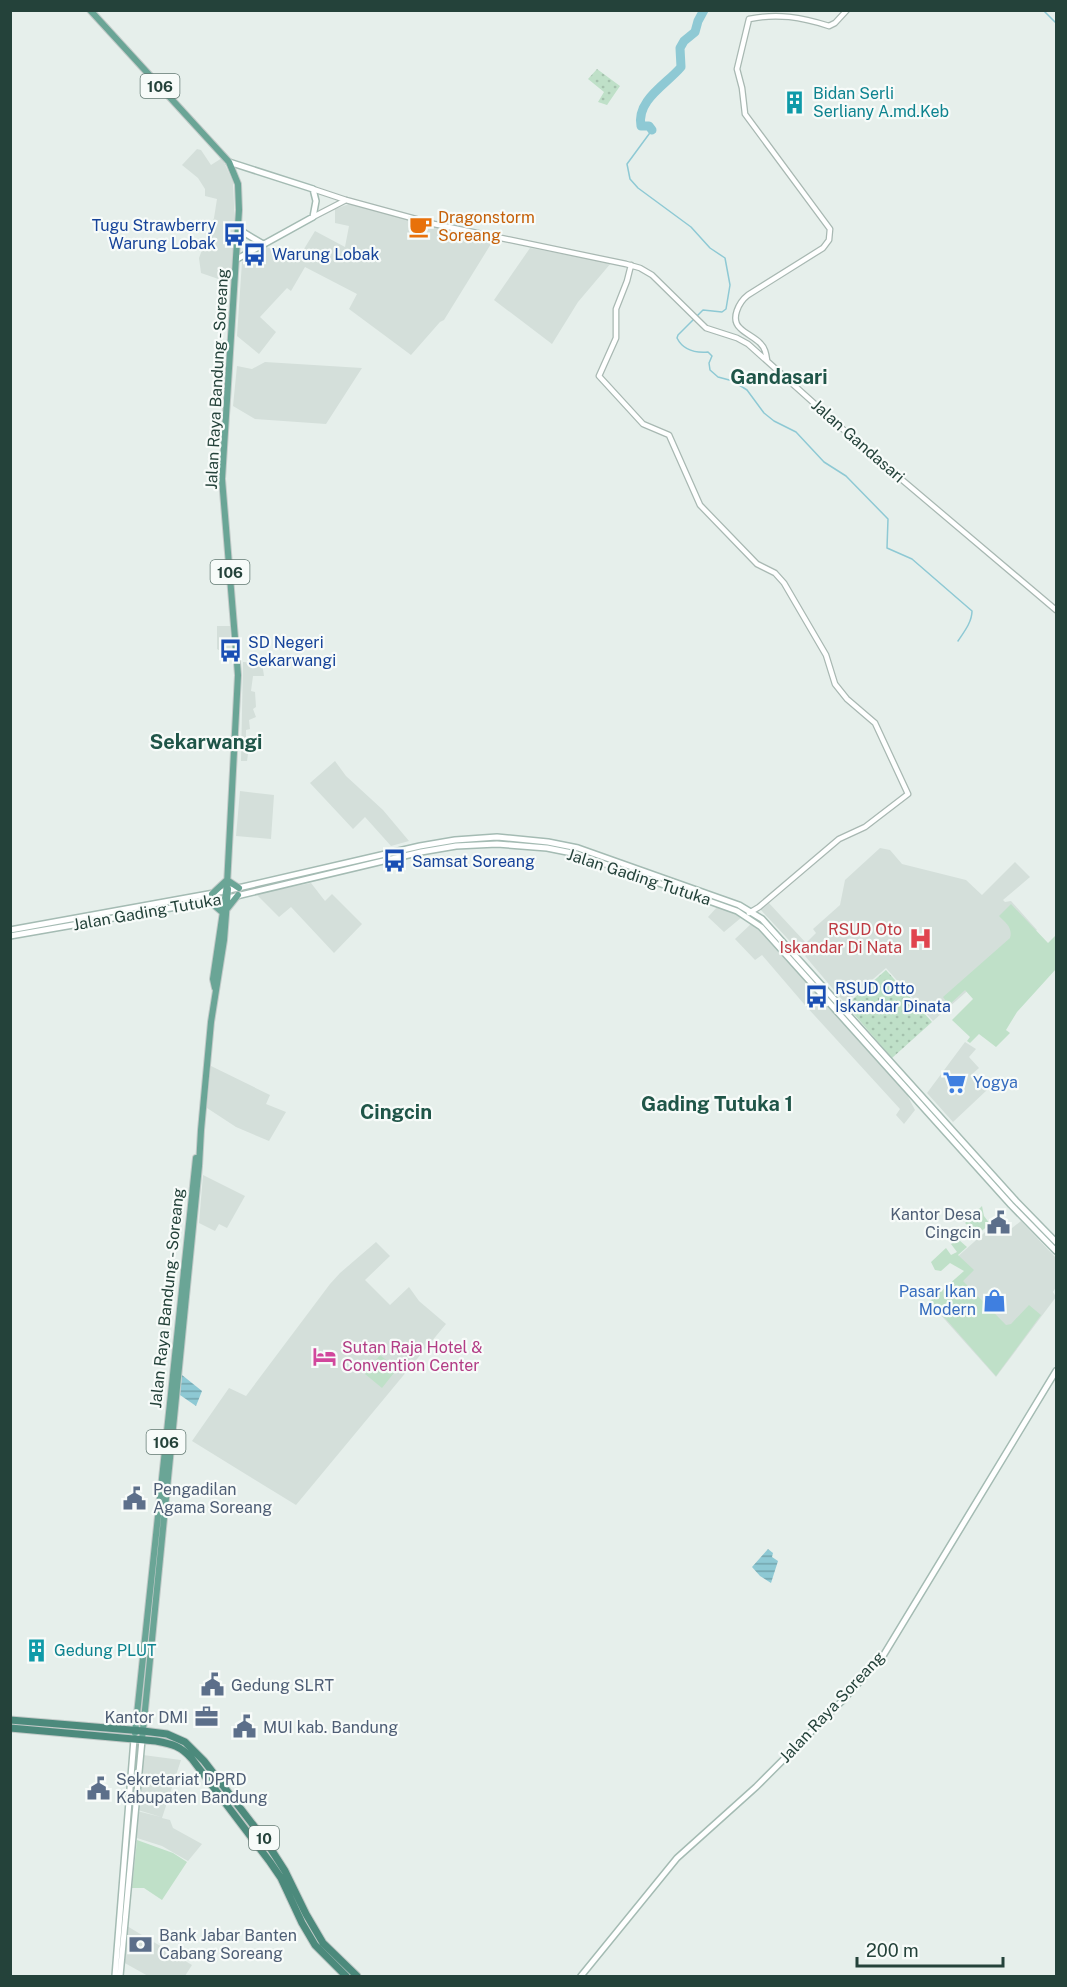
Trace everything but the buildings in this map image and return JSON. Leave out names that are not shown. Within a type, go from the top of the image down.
[{"type":"highway","name":"10","points":[[13,1724],[139,1730],[174,1736],[185,1742],[194,1749],[267,1843],[285,1871],[323,1943],[357,1977]]},
{"type":"highway","name":"10","points":[[13,1724],[170,1743],[187,1753],[260,1847],[281,1878],[315,1945],[346,1977]]},
{"type":"main road","name":"106","points":[[90,10],[229,162]]},
{"type":"main road","points":[[229,162],[313,189],[316,201],[314,217],[237,259]]},
{"type":"main road","name":"Jalan Raya Bandung - Soreang","points":[[138,1740],[199,1166],[215,988],[213,979],[227,890],[238,675],[222,471],[237,259],[239,192],[229,162]]},
{"type":"main road","points":[[235,175],[243,167]]},
{"type":"main road","points":[[238,229],[262,244]]},
{"type":"main road","name":"Jalan Gading Tutuka","points":[[10,930],[227,890],[239,892],[371,860],[467,845],[497,844],[547,848],[596,860],[751,916],[827,995],[1056,1251]]},
{"type":"main road","points":[[209,901],[224,911],[239,892],[227,890],[212,894]]},
{"type":"main road","name":"Jalan Gading Tutuka","points":[[10,936],[209,901],[227,890]]},
{"type":"main road","name":"Jalan Gading Tutuka","points":[[1023,1213],[1056,1242]]},
{"type":"main road","name":"Jalan Raya Soreang","points":[[581,1977],[677,1858],[756,1787],[841,1702],[883,1656],[1056,1371]]},
{"type":"main road","points":[[115,1977],[138,1740]]},
{"type":"main road","points":[[120,1977],[138,1740]]},
{"type":"street","points":[[767,360],[761,344],[738,327],[736,320],[739,305],[748,295],[823,248],[829,240],[830,229],[748,120],[744,110],[737,69],[739,57],[749,19],[766,16],[796,16],[829,26],[847,10]]},
{"type":"street","name":"Jalan Gandasari","points":[[313,189],[434,224],[631,265],[652,275],[698,322],[708,329],[743,341],[767,360],[855,440],[1056,610]]},
{"type":"street","points":[[314,217],[346,200]]},
{"type":"street","points":[[631,265],[616,309],[616,338],[599,376],[644,424],[669,435],[700,505],[757,564],[775,573],[784,583],[826,656],[835,684],[847,699],[875,723],[908,794],[873,821],[839,839],[751,916]]},
{"type":"shaded area","points":[[197,149],[201,150],[211,165],[222,158],[233,182],[235,227],[230,283],[201,273],[199,258],[214,218],[217,199],[205,196],[205,189],[198,178],[182,165]]},
{"type":"shaded area","points":[[352,203],[494,239],[444,320],[411,355],[349,309],[357,294],[305,267],[291,291],[287,288],[260,317],[276,332],[259,354],[237,336],[242,262],[267,247],[296,262],[315,231],[345,247],[349,226],[335,223],[335,209]]},
{"type":"shaded area","points":[[530,248],[611,263],[578,302],[552,344],[494,300]]},
{"type":"shaded area","points":[[265,362],[362,368],[326,424],[255,419],[233,406],[237,366],[252,369]]},
{"type":"shaded area","points":[[217,626],[230,626],[231,657],[217,649]]},
{"type":"shaded area","points":[[243,662],[262,663],[264,676],[253,676],[251,691],[255,692],[256,707],[253,709],[256,717],[249,720],[250,729],[246,730],[246,742],[250,743],[251,754],[248,754],[247,761],[241,761]]},
{"type":"shaded area","points":[[335,761],[346,776],[383,810],[409,841],[391,846],[365,817],[353,829],[310,783]]},
{"type":"shaded area","points":[[240,791],[274,795],[271,839],[236,836]]},
{"type":"shaded area","name":"RSUD Oto Iskandar Di Nata","points":[[880,848],[890,850],[902,864],[966,880],[982,895],[1015,862],[1030,877],[1003,900],[1011,901],[1037,930],[933,1021],[886,968],[845,1003],[805,956],[813,950],[809,945],[800,952],[760,909],[768,902],[806,943],[816,933],[813,929],[840,905],[845,880]]},
{"type":"shaded area","points":[[311,883],[325,901],[332,894],[362,924],[334,953],[291,907],[279,917],[256,894]]},
{"type":"shaded area","points":[[718,906],[742,917],[724,932],[708,917]]},
{"type":"shaded area","points":[[752,923],[905,1091],[915,1110],[904,1124],[896,1115],[900,1109],[762,955],[755,960],[735,939]]},
{"type":"shaded area","name":"Yogya","points":[[965,1042],[976,1049],[969,1057],[979,1068],[970,1076],[987,1090],[953,1122],[927,1093]]},
{"type":"shaded area","points":[[211,1066],[270,1095],[266,1104],[286,1112],[269,1141],[236,1127],[207,1108]]},
{"type":"shaded area","points":[[203,1175],[245,1196],[227,1228],[219,1224],[215,1231],[199,1223]]},
{"type":"shaded area","name":"Pasar Ikan Modern","points":[[1021,1221],[1056,1258],[1056,1287],[1053,1292],[1056,1297],[996,1377],[930,1303],[965,1271],[955,1259],[993,1225],[1002,1236]]},
{"type":"shaded area","points":[[376,1242],[390,1256],[365,1280],[390,1305],[409,1287],[419,1301],[446,1324],[296,1505],[192,1441],[229,1388],[246,1396],[330,1284]]},
{"type":"shaded area","points":[[143,1755],[181,1760],[162,1818],[170,1820],[173,1828],[202,1844],[188,1861],[162,1846],[137,1838],[137,1811],[161,1817],[138,1810]]},
{"type":"shaded area","name":"Bank Jabar Banten Cabang Soreang","points":[[127,1926],[192,1965],[185,1976],[148,1976],[123,1962]]},
{"type":"green space","points":[[597,69],[620,86],[607,105],[598,102],[604,92],[588,79]]},
{"type":"green space","points":[[1011,904],[1048,943],[1056,937],[1056,969],[1017,1012],[1006,1030],[1010,1033],[996,1047],[979,1034],[970,1043],[967,1041],[970,1037],[952,1020],[973,999],[965,990],[949,1005],[943,997],[1010,938],[1010,928],[999,916]]},
{"type":"green space","points":[[886,970],[932,1022],[892,1058],[846,1005]]},
{"type":"green space","points":[[982,1206],[984,1216],[990,1224],[978,1234],[965,1223]]},
{"type":"green space","points":[[959,1240],[967,1247],[958,1255],[974,1270],[963,1281],[1006,1325],[1011,1324],[1029,1305],[1041,1315],[996,1376],[930,1301],[964,1271],[950,1263],[941,1271],[935,1270],[931,1262],[946,1248],[951,1255],[957,1252],[951,1244]]},
{"type":"green space","points":[[380,1355],[397,1369],[382,1388],[365,1374]]},
{"type":"green space","points":[[137,1840],[173,1853],[187,1862],[162,1900],[144,1888],[132,1888]]},
{"type":"water","points":[[182,1375],[202,1391],[196,1406],[180,1395]]},
{"type":"water","points":[[768,1549],[773,1553],[772,1557],[778,1561],[771,1583],[752,1567]]},
{"type":"waterway","points":[[652,130],[649,126],[641,126],[643,108],[654,93],[681,67],[680,48],[684,41],[695,32],[704,10]]},
{"type":"waterway","points":[[1043,10],[1056,23]]},
{"type":"waterway","points":[[652,130],[627,164],[630,179],[638,188],[691,227],[710,248],[725,258],[730,285],[726,309],[722,312],[703,310],[677,338],[690,350],[708,352],[712,356],[709,363],[710,370],[718,377],[733,381],[747,390],[764,413],[796,432],[824,462],[846,476],[888,519],[887,548],[912,559],[972,611],[969,623],[958,641]]},
{"type":"place","name":"Bidan Serli Serliany A.md.Keb","points":[[795,102]]},
{"type":"place","name":"Dragonstorm Soreang","points":[[420,226]]},
{"type":"place","name":"Tugu Strawberry Warung Lobak","points":[[234,234]]},
{"type":"place","name":"Warung Lobak","points":[[254,254]]},
{"type":"place","name":"SD Negeri Sekarwangi","points":[[230,651]]},
{"type":"place","name":"Samsat Soreang","points":[[394,861]]},
{"type":"place","name":"RSUD Oto Iskandar Di Nata","points":[[920,938]]},
{"type":"place","name":"RSUD Otto Iskandar Dinata","points":[[817,997]]},
{"type":"place","name":"Yogya","points":[[955,1082]]},
{"type":"place","name":"Kantor Desa Cingcin","points":[[999,1223]]},
{"type":"place","name":"Pasar Ikan Modern","points":[[994,1300]]},
{"type":"place","name":"Sutan Raja Hotel & Convention Center","points":[[324,1356]]},
{"type":"place","name":"Pengadilan Agama Soreang","points":[[135,1498]]},
{"type":"place","name":"Gedung PLUT","points":[[36,1650]]},
{"type":"place","name":"Gedung SLRT","points":[[213,1685]]},
{"type":"place","name":"Kantor DMI","points":[[206,1717]]},
{"type":"place","name":"MUI kab. Bandung","points":[[245,1727]]},
{"type":"place","name":"Sekretariat DPRD Kabupaten Bandung","points":[[98,1788]]},
{"type":"place","name":"Bank Jabar Banten Cabang Soreang","points":[[141,1944]]},
{"type":"district","name":"Gandasari","points":[[779,377]]},
{"type":"district","name":"Sekarwangi","points":[[206,742]]},
{"type":"district","name":"Gading Tutuka 1","points":[[717,1104]]},
{"type":"district","name":"Cingcin","points":[[396,1112]]}]
